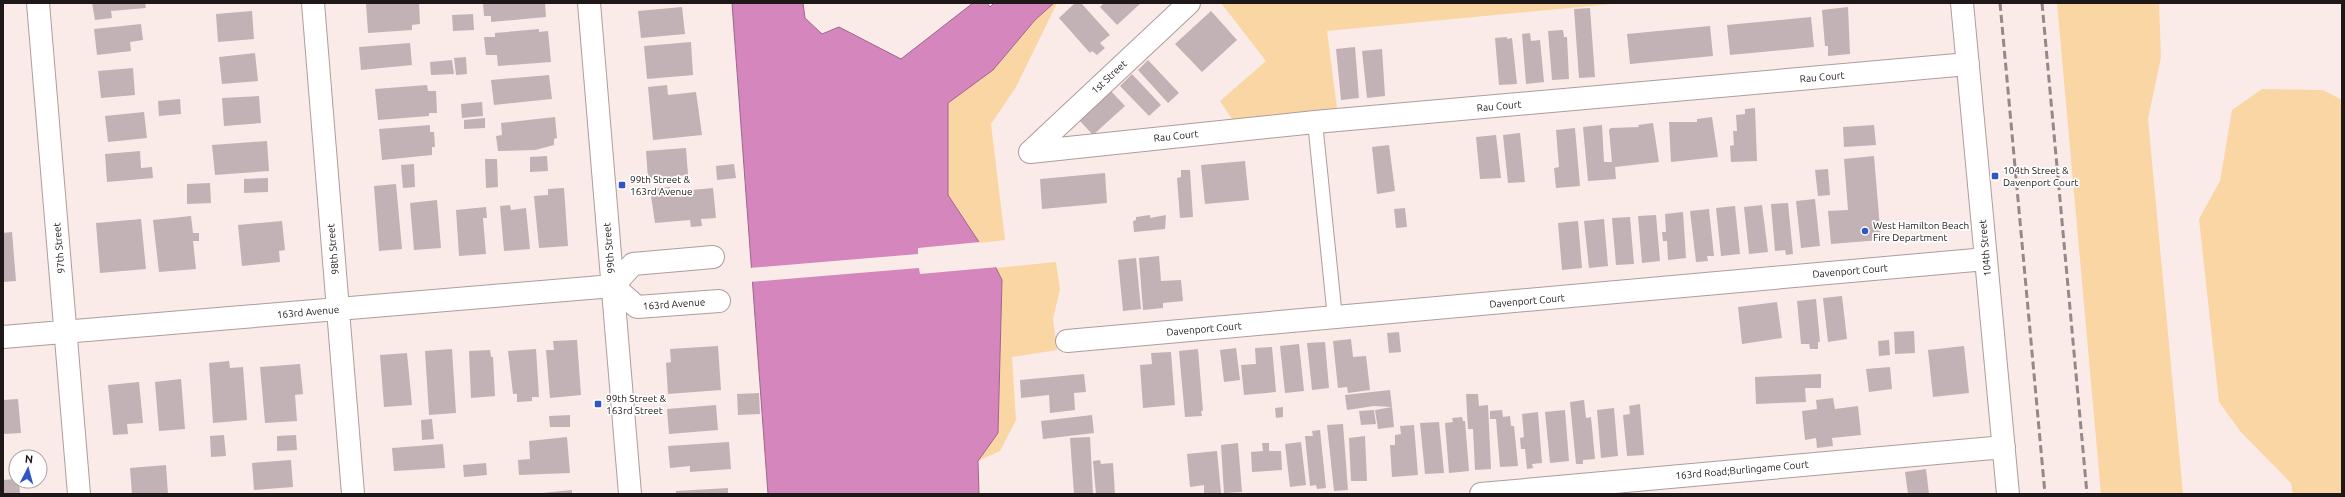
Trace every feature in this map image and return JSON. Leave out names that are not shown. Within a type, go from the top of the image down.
[{"type":"street","name":"97th Street","points":[[38,3],[79,494]]},
{"type":"street","name":"98th Street","points":[[313,3],[353,494]]},
{"type":"street","name":"99th Street","points":[[589,3],[630,494]]},
{"type":"street","name":"1st Street","points":[[1030,152],[1189,3]]},
{"type":"street","name":"104th Street","points":[[1962,3],[2008,494]]},
{"type":"street","name":"Rau Court","points":[[1030,152],[1315,122],[1968,64]]},
{"type":"street","points":[[613,286],[633,264],[713,257]]},
{"type":"street","name":"Davenport Court","points":[[1067,341],[1986,259]]},
{"type":"street","name":"163rd Avenue","points":[[3,337],[613,286],[638,307],[719,301]]},
{"type":"street","name":"163rd Road;Burlingame Court","points":[[1481,494],[2004,447]]},
{"type":"lane","points":[[1315,122],[1335,318]]},
{"type":"shaded area","points":[[732,3],[803,3],[805,18],[822,34],[839,27],[901,59],[973,3],[987,3],[990,7],[994,3],[1054,3],[1035,20],[993,70],[948,103],[948,195],[996,268],[1002,280],[998,433],[978,461],[979,494],[768,494]]},
{"type":"shaded area","points":[[1054,3],[1057,3],[1016,87],[991,124],[1005,240],[979,243],[948,195],[948,103],[993,70],[1035,20]]},
{"type":"shaded area","points":[[1221,3],[1622,3],[1327,31],[1337,109],[1234,122],[1220,101],[1266,61]]},
{"type":"shaded area","points":[[2057,3],[2159,3],[2161,57],[2148,119],[2183,494],[2101,494]]},
{"type":"shaded area","points":[[2262,89],[2323,90],[2342,100],[2342,494],[2293,494],[2291,483],[2240,431],[2219,402],[2199,219],[2220,181],[2232,110]]},
{"type":"shaded area","points":[[1056,262],[1060,289],[1053,319],[1057,350],[1012,357],[1016,420],[1000,451],[978,461],[998,433],[1002,280],[996,268]]},
{"type":"pier","points":[[980,242],[998,267],[920,274],[919,268],[750,282],[749,268],[918,254],[918,248]]},
{"type":"building","points":[[92,3],[145,3],[146,8],[111,11],[112,18],[95,20]]},
{"type":"building","points":[[419,3],[420,24],[412,25],[412,30],[368,33],[366,4]]},
{"type":"building","points":[[483,3],[545,3],[546,17],[491,22],[491,16],[484,16]]},
{"type":"building","points":[[1075,3],[1081,3],[1110,35],[1100,43],[1105,48],[1097,55],[1092,51],[1090,53],[1059,18]]},
{"type":"building","points":[[1104,3],[1141,3],[1117,25],[1100,7]]},
{"type":"building","points":[[682,7],[685,34],[641,38],[638,11]]},
{"type":"building","points":[[1848,7],[1850,54],[1828,56],[1828,46],[1825,46],[1822,10]]},
{"type":"building","points":[[1590,8],[1595,77],[1579,78],[1574,9]]},
{"type":"building","points":[[252,11],[254,39],[218,42],[216,14]]},
{"type":"building","points":[[1211,11],[1237,40],[1202,72],[1175,44]]},
{"type":"building","points":[[473,14],[474,30],[453,31],[452,15]]},
{"type":"building","points":[[1811,17],[1814,47],[1730,55],[1727,25]]},
{"type":"building","points":[[141,24],[143,40],[130,42],[131,51],[97,55],[94,29]]},
{"type":"building","points":[[1710,26],[1713,56],[1630,64],[1627,34]]},
{"type":"building","points":[[539,29],[539,32],[548,31],[551,62],[498,66],[497,55],[486,55],[484,37],[495,37],[495,33]]},
{"type":"building","points":[[1563,30],[1564,37],[1567,37],[1569,79],[1552,80],[1548,31]]},
{"type":"building","points":[[1530,33],[1531,41],[1540,40],[1544,82],[1526,84],[1522,34]]},
{"type":"building","points":[[1507,37],[1507,39],[1512,38],[1517,84],[1499,85],[1495,38]]},
{"type":"building","points":[[691,42],[693,75],[647,79],[644,46]]},
{"type":"building","points":[[410,43],[412,65],[361,70],[359,47]]},
{"type":"building","points":[[1355,47],[1359,98],[1341,100],[1336,49]]},
{"type":"building","points":[[1382,49],[1385,96],[1367,98],[1362,51]]},
{"type":"building","points":[[255,53],[258,81],[222,84],[219,57]]},
{"type":"building","points":[[466,57],[467,74],[456,75],[454,58]]},
{"type":"building","points":[[452,60],[454,74],[431,75],[430,62]]},
{"type":"building","points":[[1148,60],[1179,93],[1168,103],[1138,70]]},
{"type":"building","points":[[133,68],[135,95],[101,98],[98,71]]},
{"type":"building","points":[[1132,74],[1161,105],[1149,116],[1120,86]]},
{"type":"building","points":[[549,75],[552,99],[494,105],[491,80]]},
{"type":"building","points":[[427,85],[428,91],[436,91],[437,113],[429,113],[429,116],[378,120],[375,89]]},
{"type":"building","points":[[667,85],[668,95],[696,92],[702,135],[653,140],[648,87]]},
{"type":"building","points":[[1109,89],[1125,106],[1093,135],[1079,120]]},
{"type":"building","points":[[259,96],[261,123],[224,126],[222,98]]},
{"type":"building","points":[[180,99],[181,114],[159,116],[158,101]]},
{"type":"building","points":[[482,102],[483,116],[462,118],[461,104]]},
{"type":"building","points":[[1755,108],[1757,161],[1731,162],[1730,146],[1734,145],[1733,131],[1737,131],[1736,115],[1745,114],[1745,109]]},
{"type":"building","points":[[144,112],[147,138],[108,142],[105,116]]},
{"type":"building","points":[[555,117],[557,138],[554,139],[554,145],[535,150],[498,151],[496,136],[502,135],[501,123]]},
{"type":"building","points":[[1712,117],[1718,157],[1671,162],[1669,122],[1697,122],[1697,119]]},
{"type":"building","points":[[485,118],[485,128],[464,129],[464,120]]},
{"type":"building","points":[[1653,123],[1659,162],[1615,167],[1616,179],[1588,181],[1583,127],[1602,125],[1604,162],[1612,162],[1609,130],[1611,128],[1639,127],[1638,125]]},
{"type":"building","points":[[430,125],[430,132],[434,132],[435,147],[432,147],[432,155],[382,160],[379,129]]},
{"type":"building","points":[[1874,125],[1876,145],[1844,147],[1843,127]]},
{"type":"building","points":[[1575,128],[1580,186],[1556,188],[1554,168],[1559,167],[1556,130]]},
{"type":"building","points":[[1520,133],[1525,182],[1508,183],[1503,135]]},
{"type":"building","points":[[1496,135],[1501,178],[1480,179],[1476,137]]},
{"type":"building","points":[[267,141],[269,171],[215,175],[212,145]]},
{"type":"building","points":[[1389,145],[1395,191],[1377,194],[1372,147]]},
{"type":"building","points":[[686,148],[688,175],[648,179],[646,151]]},
{"type":"building","points":[[140,151],[141,168],[152,167],[153,178],[107,182],[105,154]]},
{"type":"building","points":[[547,156],[548,171],[530,172],[530,157]]},
{"type":"building","points":[[1874,156],[1881,240],[1831,244],[1828,211],[1848,210],[1844,159]]},
{"type":"building","points":[[485,159],[497,159],[498,187],[486,188]]},
{"type":"building","points":[[1245,161],[1249,200],[1205,204],[1201,165]]},
{"type":"building","points":[[414,164],[415,187],[403,188],[401,165]]},
{"type":"building","points":[[734,164],[736,178],[717,180],[716,166]]},
{"type":"building","points":[[1828,169],[1830,195],[1818,196],[1815,170]]},
{"type":"building","points":[[1181,170],[1190,170],[1193,217],[1180,218],[1177,178],[1181,177]]},
{"type":"building","points":[[1105,173],[1107,203],[1042,209],[1040,179]]},
{"type":"building","points":[[268,178],[268,192],[244,193],[244,179]]},
{"type":"building","points":[[210,183],[211,203],[187,204],[187,184]]},
{"type":"building","points":[[396,184],[402,249],[379,251],[374,186]]},
{"type":"building","points":[[670,187],[670,192],[713,188],[716,218],[701,219],[702,226],[691,227],[690,220],[655,223],[650,189]]},
{"type":"building","points":[[564,188],[568,246],[539,248],[534,196],[548,195],[548,189]]},
{"type":"building","points":[[1815,199],[1820,246],[1801,248],[1796,201]]},
{"type":"building","points":[[437,200],[441,248],[414,250],[410,203]]},
{"type":"building","points":[[1788,203],[1793,254],[1786,255],[1785,250],[1775,251],[1771,204]]},
{"type":"building","points":[[510,205],[511,210],[526,208],[530,249],[504,251],[500,206]]},
{"type":"building","points":[[1762,205],[1768,252],[1749,254],[1744,207]]},
{"type":"building","points":[[1735,206],[1740,254],[1721,256],[1716,208]]},
{"type":"building","points":[[486,207],[487,218],[483,218],[486,254],[459,256],[456,210]]},
{"type":"building","points":[[1405,208],[1407,227],[1396,228],[1394,209]]},
{"type":"building","points":[[1709,209],[1714,256],[1707,256],[1708,261],[1696,262],[1690,211]]},
{"type":"building","points":[[1683,212],[1686,258],[1668,260],[1667,241],[1663,241],[1662,232],[1666,232],[1665,214]]},
{"type":"building","points":[[1150,215],[1150,218],[1166,215],[1165,229],[1134,232],[1133,221],[1136,220],[1136,217]]},
{"type":"building","points":[[1656,215],[1660,261],[1642,263],[1638,216]]},
{"type":"building","points":[[191,216],[193,233],[199,233],[199,241],[193,241],[196,269],[159,272],[153,220]]},
{"type":"building","points":[[1630,217],[1634,264],[1616,265],[1612,218]]},
{"type":"building","points":[[141,219],[146,269],[100,273],[96,223]]},
{"type":"building","points":[[1604,219],[1608,266],[1589,268],[1584,221]]},
{"type":"building","points":[[282,221],[285,250],[279,251],[280,262],[242,266],[238,225]]},
{"type":"building","points":[[1578,221],[1582,268],[1562,270],[1558,223]]},
{"type":"building","points":[[12,232],[16,281],[3,282],[3,233]]},
{"type":"building","points":[[1159,256],[1161,281],[1181,280],[1183,301],[1163,303],[1163,308],[1143,310],[1139,258]]},
{"type":"building","points":[[1136,258],[1141,309],[1123,311],[1118,260]]},
{"type":"building","points":[[1842,296],[1847,339],[1828,342],[1823,298]]},
{"type":"building","points":[[1816,299],[1820,342],[1818,342],[1818,349],[1810,349],[1809,344],[1801,344],[1797,301]]},
{"type":"building","points":[[1777,302],[1782,338],[1742,344],[1738,307]]},
{"type":"building","points":[[1914,331],[1915,353],[1895,354],[1894,332]]},
{"type":"building","points":[[1399,332],[1401,352],[1389,353],[1387,333]]},
{"type":"building","points":[[1351,339],[1353,357],[1366,356],[1370,390],[1348,393],[1347,387],[1338,388],[1333,341]]},
{"type":"building","points":[[577,340],[581,395],[550,398],[546,350],[554,350],[553,341]]},
{"type":"building","points":[[1889,340],[1890,355],[1879,356],[1878,341]]},
{"type":"building","points":[[1325,342],[1329,388],[1312,390],[1307,343]]},
{"type":"building","points":[[1299,344],[1304,391],[1285,393],[1280,346]]},
{"type":"building","points":[[718,346],[721,390],[668,394],[666,363],[671,362],[670,349]]},
{"type":"building","points":[[1964,346],[1969,393],[1933,397],[1928,350]]},
{"type":"building","points":[[1272,347],[1276,392],[1244,395],[1241,365],[1256,364],[1255,348]]},
{"type":"building","points":[[1236,348],[1240,380],[1224,382],[1220,350]]},
{"type":"building","points":[[452,349],[456,413],[429,415],[425,351]]},
{"type":"building","points":[[536,349],[539,397],[532,397],[532,401],[517,402],[517,394],[513,394],[508,351]]},
{"type":"building","points":[[1198,349],[1203,411],[1201,411],[1202,416],[1185,417],[1179,351]]},
{"type":"building","points":[[490,350],[491,357],[493,357],[495,396],[471,398],[469,351]]},
{"type":"building","points":[[1171,352],[1175,405],[1143,408],[1140,365],[1152,364],[1151,353]]},
{"type":"building","points":[[407,353],[412,405],[384,407],[380,355]]},
{"type":"building","points":[[229,361],[230,368],[243,367],[247,420],[213,423],[209,363]]},
{"type":"building","points":[[300,364],[303,394],[295,395],[297,421],[265,423],[260,367]]},
{"type":"building","points":[[1890,367],[1892,389],[1869,392],[1866,369]]},
{"type":"building","points":[[1084,374],[1086,392],[1074,393],[1075,410],[1050,413],[1049,395],[1021,398],[1020,380]]},
{"type":"building","points":[[1821,374],[1821,388],[1805,388],[1806,402],[1756,404],[1755,377]]},
{"type":"building","points":[[181,379],[185,429],[159,431],[155,382]]},
{"type":"building","points":[[139,382],[143,423],[127,424],[128,434],[113,435],[108,385]]},
{"type":"building","points":[[1390,390],[1392,407],[1374,406],[1347,410],[1345,395]]},
{"type":"building","points":[[759,393],[760,414],[738,415],[737,394]]},
{"type":"building","points":[[1466,394],[1478,394],[1479,406],[1488,405],[1491,469],[1475,470],[1473,429],[1468,429]]},
{"type":"building","points":[[1833,398],[1835,409],[1858,406],[1861,435],[1832,438],[1833,446],[1817,448],[1816,438],[1805,440],[1802,411],[1817,409],[1816,400]]},
{"type":"building","points":[[18,399],[21,433],[3,434],[3,400]]},
{"type":"building","points":[[1584,400],[1586,418],[1591,417],[1595,459],[1583,460],[1583,464],[1576,464],[1570,402]]},
{"type":"building","points":[[1640,404],[1644,455],[1627,456],[1623,415],[1630,414],[1629,406]]},
{"type":"building","points":[[716,405],[718,430],[669,434],[667,409]]},
{"type":"building","points":[[1283,407],[1283,417],[1276,418],[1275,408]]},
{"type":"building","points":[[1392,407],[1394,427],[1378,429],[1375,410]]},
{"type":"building","points":[[1614,408],[1618,456],[1601,458],[1597,410]]},
{"type":"building","points":[[1374,410],[1376,424],[1361,425],[1359,411]]},
{"type":"building","points":[[1502,410],[1503,417],[1510,416],[1511,426],[1514,426],[1518,466],[1500,467],[1496,419],[1490,419],[1490,411]]},
{"type":"building","points":[[1565,410],[1569,461],[1550,463],[1545,412]]},
{"type":"building","points":[[1538,412],[1542,463],[1532,464],[1533,468],[1527,469],[1525,449],[1521,449],[1520,438],[1524,437],[1522,414]]},
{"type":"building","points":[[570,415],[570,427],[550,427],[549,416]]},
{"type":"building","points":[[1092,415],[1094,433],[1043,439],[1041,421]]},
{"type":"building","points":[[1462,417],[1463,421],[1465,421],[1469,471],[1449,473],[1445,423],[1453,422],[1452,418]]},
{"type":"building","points":[[432,419],[434,439],[422,440],[421,420]]},
{"type":"building","points":[[1439,422],[1444,473],[1425,474],[1420,423]]},
{"type":"building","points":[[1343,424],[1348,490],[1334,491],[1327,425]]},
{"type":"building","points":[[1414,425],[1418,475],[1392,477],[1390,445],[1395,445],[1395,435],[1401,434],[1400,426]]},
{"type":"building","points":[[1320,430],[1326,488],[1317,489],[1316,485],[1310,486],[1305,436],[1313,436],[1312,431]]},
{"type":"building","points":[[224,435],[226,456],[211,457],[210,436]]},
{"type":"building","points":[[296,435],[297,450],[277,451],[277,436]]},
{"type":"building","points":[[1365,436],[1367,481],[1351,481],[1349,438]]},
{"type":"building","points":[[567,437],[570,473],[519,475],[518,460],[530,459],[529,441]]},
{"type":"building","points":[[1090,437],[1093,494],[1074,494],[1070,438]]},
{"type":"building","points":[[729,442],[731,469],[690,472],[690,466],[670,468],[668,446]]},
{"type":"building","points":[[1301,442],[1306,485],[1290,487],[1285,444]]},
{"type":"building","points":[[1238,443],[1242,492],[1224,493],[1221,445]]},
{"type":"building","points":[[1262,443],[1269,443],[1269,451],[1281,451],[1282,470],[1252,472],[1251,452],[1263,451]]},
{"type":"building","points":[[443,444],[445,468],[394,471],[392,448]]},
{"type":"building","points":[[1217,451],[1221,493],[1204,494],[1204,485],[1190,487],[1187,454]]},
{"type":"building","points":[[291,460],[293,487],[254,490],[252,463]]},
{"type":"building","points":[[1100,460],[1101,464],[1113,463],[1115,494],[1096,494],[1093,461]]},
{"type":"building","points":[[486,463],[487,475],[464,477],[463,465]]},
{"type":"building","points":[[166,465],[168,494],[132,494],[130,468]]},
{"type":"building","points":[[1926,469],[1929,494],[1908,494],[1905,472]]},
{"type":"building","points":[[3,480],[8,480],[8,489],[20,489],[20,494],[3,494]]},
{"type":"building","points":[[728,488],[728,494],[676,494],[676,491]]},
{"type":"building","points":[[572,490],[572,494],[542,494],[542,493]]},
{"type":"railway","points":[[2000,3],[2045,494]]},
{"type":"railway","points":[[2042,3],[2087,494]]},
{"type":"place","name":"104th Street & Davenport Court","points":[[1995,176]]},
{"type":"place","name":"99th Street & 163rd Avenue","points":[[622,185]]},
{"type":"place","name":"West Hamilton Beach Fire Department","points":[[1865,231]]},
{"type":"place","name":"99th Street & 163rd Street","points":[[598,404]]}]
